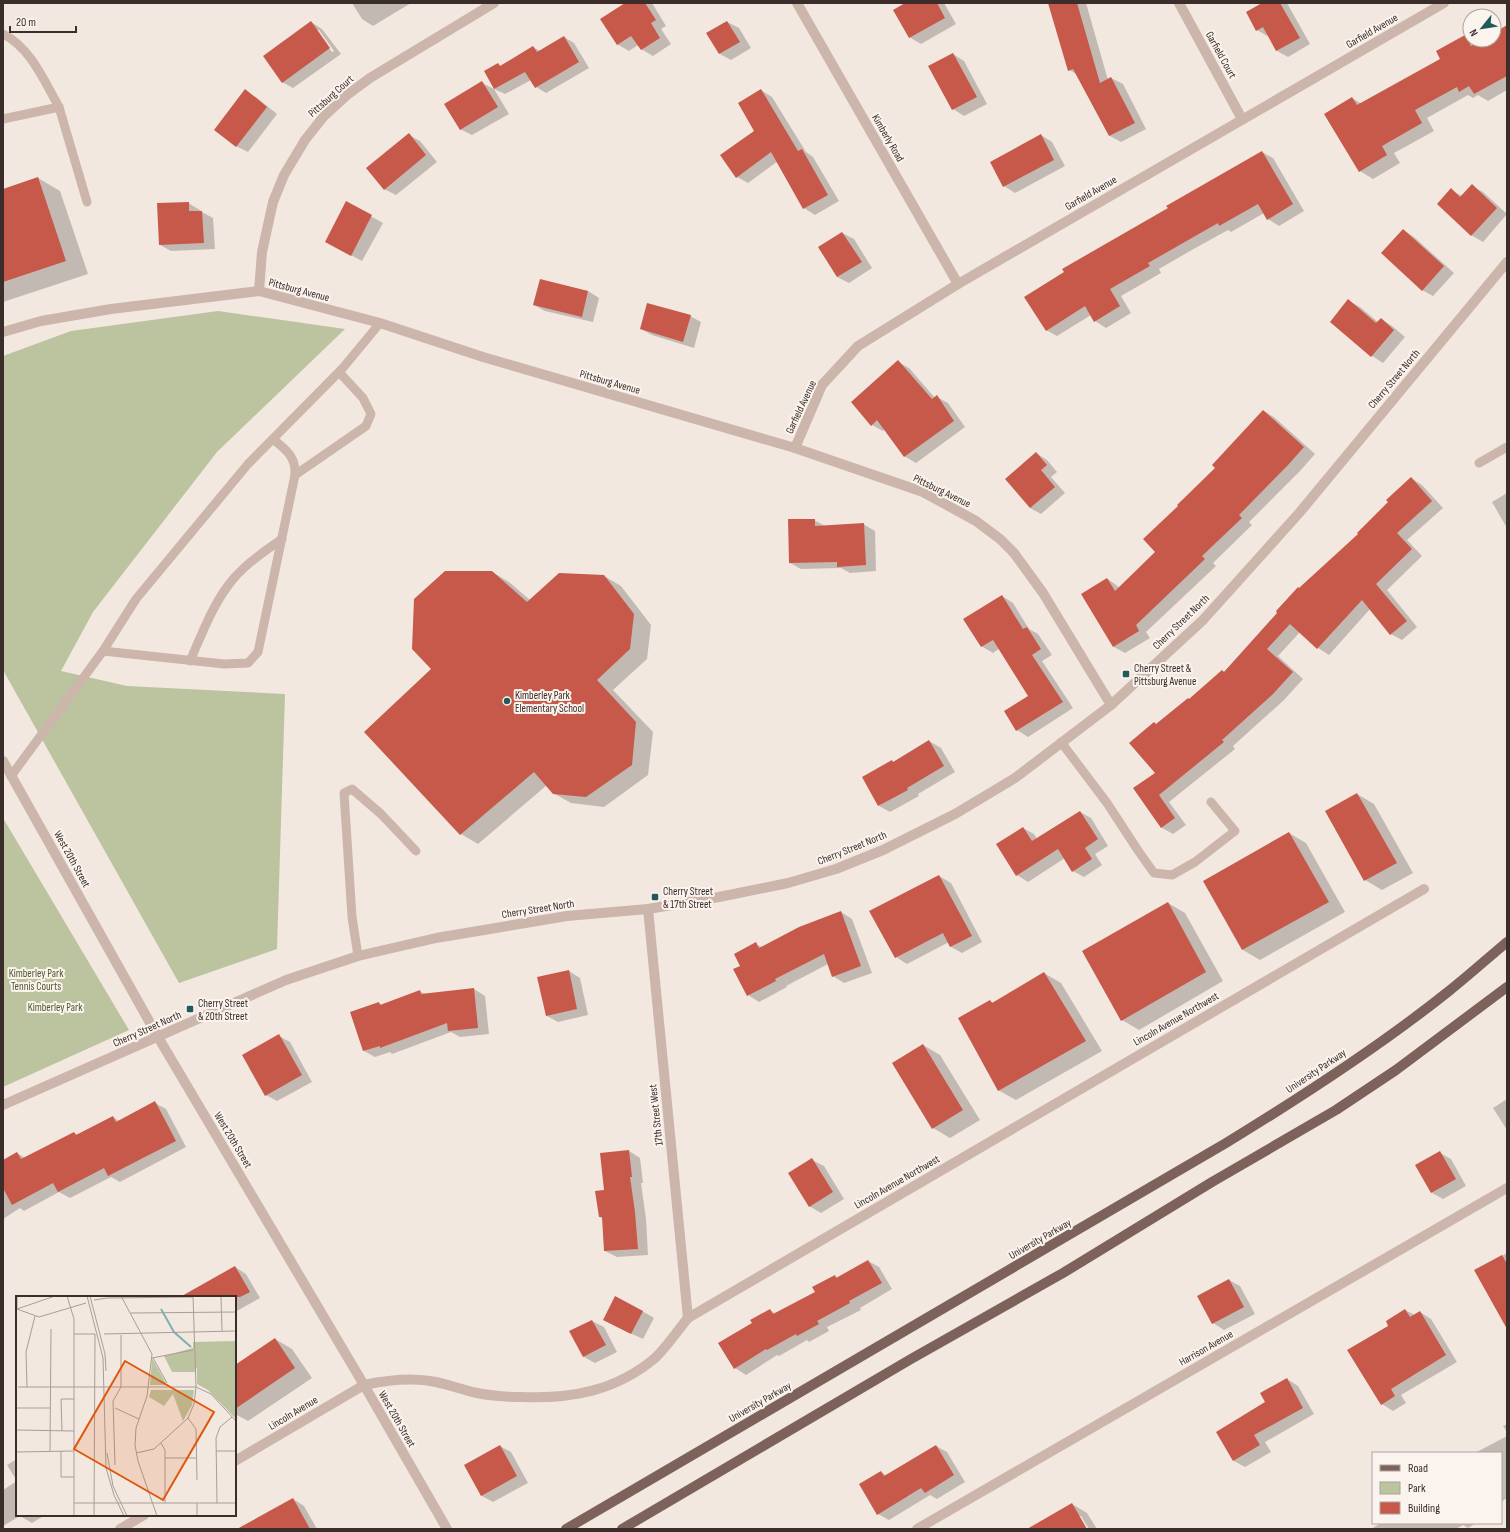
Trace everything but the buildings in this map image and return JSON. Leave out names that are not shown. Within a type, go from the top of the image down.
[{"type":"main road","name":"University Parkway","points":[[566,1529],[1212,1151],[1304,1095],[1449,991],[1507,942]]},
{"type":"main road","points":[[622,1529],[911,1359],[1062,1273],[1212,1182],[1336,1110],[1396,1070],[1507,987]]},
{"type":"street","name":"Pittsburg Court","points":[[259,291],[262,252],[272,202],[284,175],[310,134],[324,116],[347,95],[370,78],[494,3]]},
{"type":"street","name":"Kimberly Road","points":[[797,3],[958,284]]},
{"type":"street","name":"Garfield Court","points":[[1179,3],[1242,119]]},
{"type":"street","name":"Garfield Avenue","points":[[795,448],[822,385],[858,346],[958,284],[1444,3]]},
{"type":"street","name":"Cherry Street North","points":[[3,1105],[286,980],[358,956],[436,938],[567,916],[648,909],[788,884],[836,869],[883,850],[955,814],[1015,778],[1110,705],[1203,620],[1300,512],[1507,262]]},
{"type":"street","name":"Pittsburg Avenue","points":[[3,332],[41,321],[110,309],[259,291],[380,323],[483,357],[795,448],[922,492],[976,521],[1000,539],[1014,553],[1043,594],[1110,705]]},
{"type":"street","name":"West 20th Street","points":[[3,761],[158,1037],[364,1385],[446,1529]]},
{"type":"street","name":"Lincoln Avenue Northwest","points":[[364,1385],[386,1381],[416,1379],[436,1382],[475,1393],[495,1396],[545,1398],[575,1395],[604,1388],[632,1374],[656,1357],[688,1318],[1424,889]]},
{"type":"street","name":"17th Street West","points":[[648,909],[688,1318]]},
{"type":"street","name":"Harrison Avenue","points":[[917,1529],[1507,1188]]},
{"type":"street","name":"Lincoln Avenue","points":[[236,1460],[364,1385]]},
{"type":"street","points":[[120,1529],[142,1516]]},
{"type":"lane","points":[[3,34],[12,39],[33,61],[59,107],[87,202]]},
{"type":"lane","points":[[3,119],[59,107]]},
{"type":"lane","points":[[11,776],[102,651],[136,599],[248,464],[339,372],[380,323]]},
{"type":"lane","points":[[295,475],[366,426],[371,414],[363,398],[339,372]]},
{"type":"lane","points":[[102,651],[224,664],[248,663],[258,652],[295,475],[295,466],[291,455],[273,438]]},
{"type":"lane","points":[[1479,463],[1507,446]]},
{"type":"lane","points":[[190,661],[214,609],[227,587],[245,566],[282,539]]},
{"type":"lane","points":[[1061,742],[1107,803],[1138,852],[1154,873],[1172,875],[1195,862],[1235,831],[1212,802]]},
{"type":"lane","points":[[358,956],[352,917],[344,793],[352,789],[381,814],[416,851]]},
{"type":"green space","points":[[218,311],[345,329],[217,452],[93,612],[61,671],[127,686],[285,694],[277,949],[179,983],[3,670],[3,356],[71,331]]},
{"type":"green space","name":"Kimberley Park","points":[[3,818],[129,1030],[3,1087]]},
{"type":"place","name":"Cherry Street & Pittsburg Avenue","points":[[1126,674]]},
{"type":"place","name":"Kimberley Park Elementary School","points":[[507,701]]},
{"type":"place","name":"Cherry Street & 17th Street","points":[[655,897]]},
{"type":"place","name":"Cherry Street & 20th Street","points":[[190,1009]]},
{"type":"park label","name":"Kimberley Park Tennis Courts","points":[[36,979]]}]
